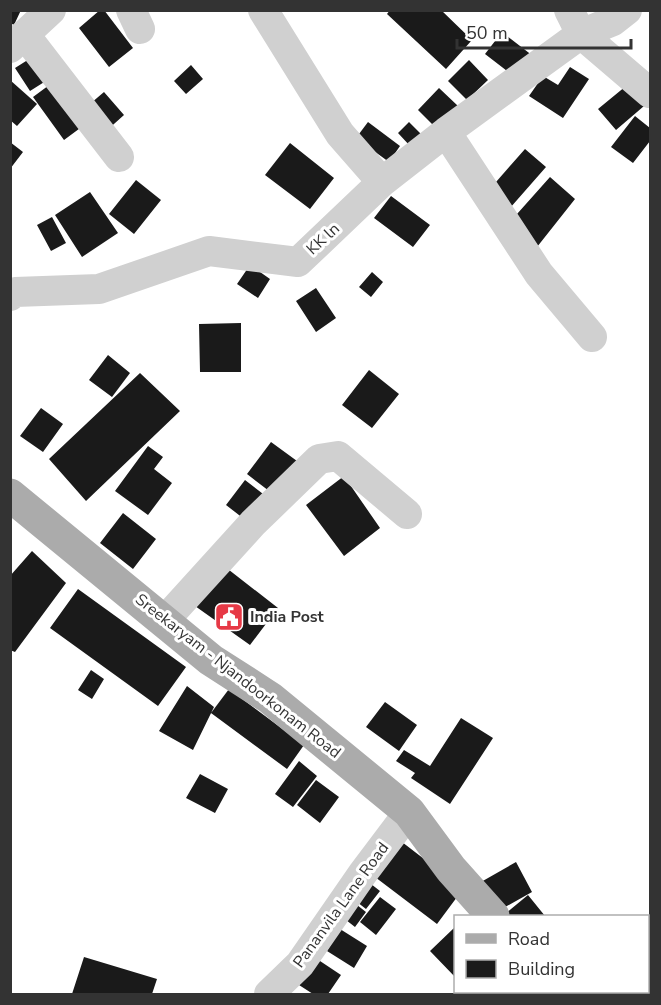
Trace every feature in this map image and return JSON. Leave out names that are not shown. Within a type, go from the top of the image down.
[{"type":"main road","name":"Sreekaryam - Njandoorkonam Road","points":[[10,495],[211,660],[270,698],[409,812],[451,868],[492,915]]},
{"type":"street","points":[[51,10],[18,41],[119,157]]},
{"type":"street","points":[[263,10],[340,134],[382,182]]},
{"type":"street","name":"KK ln","points":[[10,296],[15,292],[99,289],[209,251],[298,262],[382,182],[446,132],[575,22],[613,21],[627,10]]},
{"type":"street","points":[[575,22],[651,93]]},
{"type":"street","points":[[446,132],[539,274],[592,337]]},
{"type":"street","points":[[164,621],[253,523],[319,459],[326,456],[338,456],[407,514]]},
{"type":"street","name":"Pananvila Lane Road","points":[[269,994],[300,964],[363,873],[409,812]]},
{"type":"building","points":[[10,10],[21,10],[14,25],[10,23]]},
{"type":"building","points":[[100,10],[104,10],[133,48],[109,67],[79,28]]},
{"type":"building","points":[[390,10],[441,10],[472,40],[446,69],[387,14]]},
{"type":"building","points":[[502,32],[533,56],[516,78],[485,54]]},
{"type":"building","points":[[34,56],[49,79],[30,91],[15,68]]},
{"type":"building","points":[[469,60],[488,80],[467,100],[448,81]]},
{"type":"building","points":[[191,65],[203,79],[186,94],[174,81]]},
{"type":"building","points":[[570,67],[589,79],[563,118],[529,96],[543,76],[558,85]]},
{"type":"building","points":[[10,80],[37,104],[17,126],[10,120]]},
{"type":"building","points":[[56,80],[87,123],[64,140],[33,97]]},
{"type":"building","points":[[626,86],[644,106],[616,130],[598,109]]},
{"type":"building","points":[[439,88],[458,106],[436,128],[418,110]]},
{"type":"building","points":[[104,92],[124,115],[105,132],[84,109]]},
{"type":"building","points":[[635,116],[650,128],[650,141],[633,163],[611,147]]},
{"type":"building","points":[[368,122],[400,146],[389,162],[356,138]]},
{"type":"building","points":[[409,122],[423,136],[411,147],[398,133]]},
{"type":"building","points":[[10,142],[23,152],[10,169]]},
{"type":"building","points":[[290,143],[334,178],[310,209],[265,175]]},
{"type":"building","points":[[525,149],[546,167],[510,208],[489,190]]},
{"type":"building","points":[[550,177],[575,199],[537,247],[509,223]]},
{"type":"building","points":[[136,180],[161,200],[134,234],[109,214]]},
{"type":"building","points":[[90,192],[118,233],[82,257],[55,215]]},
{"type":"building","points":[[391,196],[430,225],[413,247],[374,218]]},
{"type":"building","points":[[52,217],[66,243],[51,251],[37,225]]},
{"type":"building","points":[[250,265],[270,279],[258,298],[237,284]]},
{"type":"building","points":[[372,272],[383,282],[371,297],[359,287]]},
{"type":"building","points":[[316,288],[336,318],[316,332],[296,301]]},
{"type":"building","points":[[241,323],[241,372],[200,372],[199,324]]},
{"type":"building","points":[[108,355],[130,373],[112,397],[89,380]]},
{"type":"building","points":[[369,370],[399,394],[372,428],[342,405]]},
{"type":"building","points":[[140,373],[180,411],[86,501],[49,459]]},
{"type":"building","points":[[41,408],[63,424],[43,452],[20,436]]},
{"type":"building","points":[[271,442],[297,461],[273,494],[247,474]]},
{"type":"building","points":[[148,446],[163,457],[154,469],[172,483],[148,515],[115,491]]},
{"type":"building","points":[[344,476],[380,528],[344,556],[306,505]]},
{"type":"building","points":[[245,480],[267,497],[248,522],[226,505]]},
{"type":"building","points":[[123,513],[156,539],[133,569],[100,543]]},
{"type":"building","points":[[32,551],[66,583],[15,652],[10,650],[10,576]]},
{"type":"building","points":[[224,566],[278,608],[250,645],[195,606]]},
{"type":"building","points":[[78,589],[186,667],[158,706],[50,628]]},
{"type":"building","points":[[91,670],[104,679],[92,699],[78,690]]},
{"type":"building","points":[[187,686],[214,707],[193,750],[159,731]]},
{"type":"building","points":[[229,689],[304,745],[287,769],[211,713]]},
{"type":"building","points":[[385,702],[417,725],[399,751],[366,727]]},
{"type":"building","points":[[461,718],[493,738],[450,804],[411,778],[415,773],[396,761],[404,750],[430,766]]},
{"type":"building","points":[[299,761],[317,776],[293,807],[275,794]]},
{"type":"building","points":[[200,774],[228,789],[215,813],[186,798]]},
{"type":"building","points":[[316,780],[339,797],[320,823],[297,805]]},
{"type":"building","points":[[402,842],[463,889],[437,924],[375,877]]},
{"type":"building","points":[[516,862],[532,892],[498,911],[481,882]]},
{"type":"building","points":[[371,884],[380,891],[366,909],[357,902]]},
{"type":"building","points":[[528,895],[544,915],[506,915]]},
{"type":"building","points":[[380,897],[396,909],[376,935],[360,922]]},
{"type":"building","points":[[357,905],[366,912],[355,927],[346,920]]},
{"type":"building","points":[[454,928],[454,976],[430,951]]},
{"type":"building","points":[[340,929],[367,946],[354,968],[327,951]]},
{"type":"building","points":[[84,957],[157,979],[152,994],[72,994]]},
{"type":"building","points":[[317,959],[341,975],[328,994],[313,994],[299,985]]},
{"type":"building","points":[[540,993],[586,993],[583,994]]},
{"type":"place","name":"India Post","points":[[229,617]]}]
